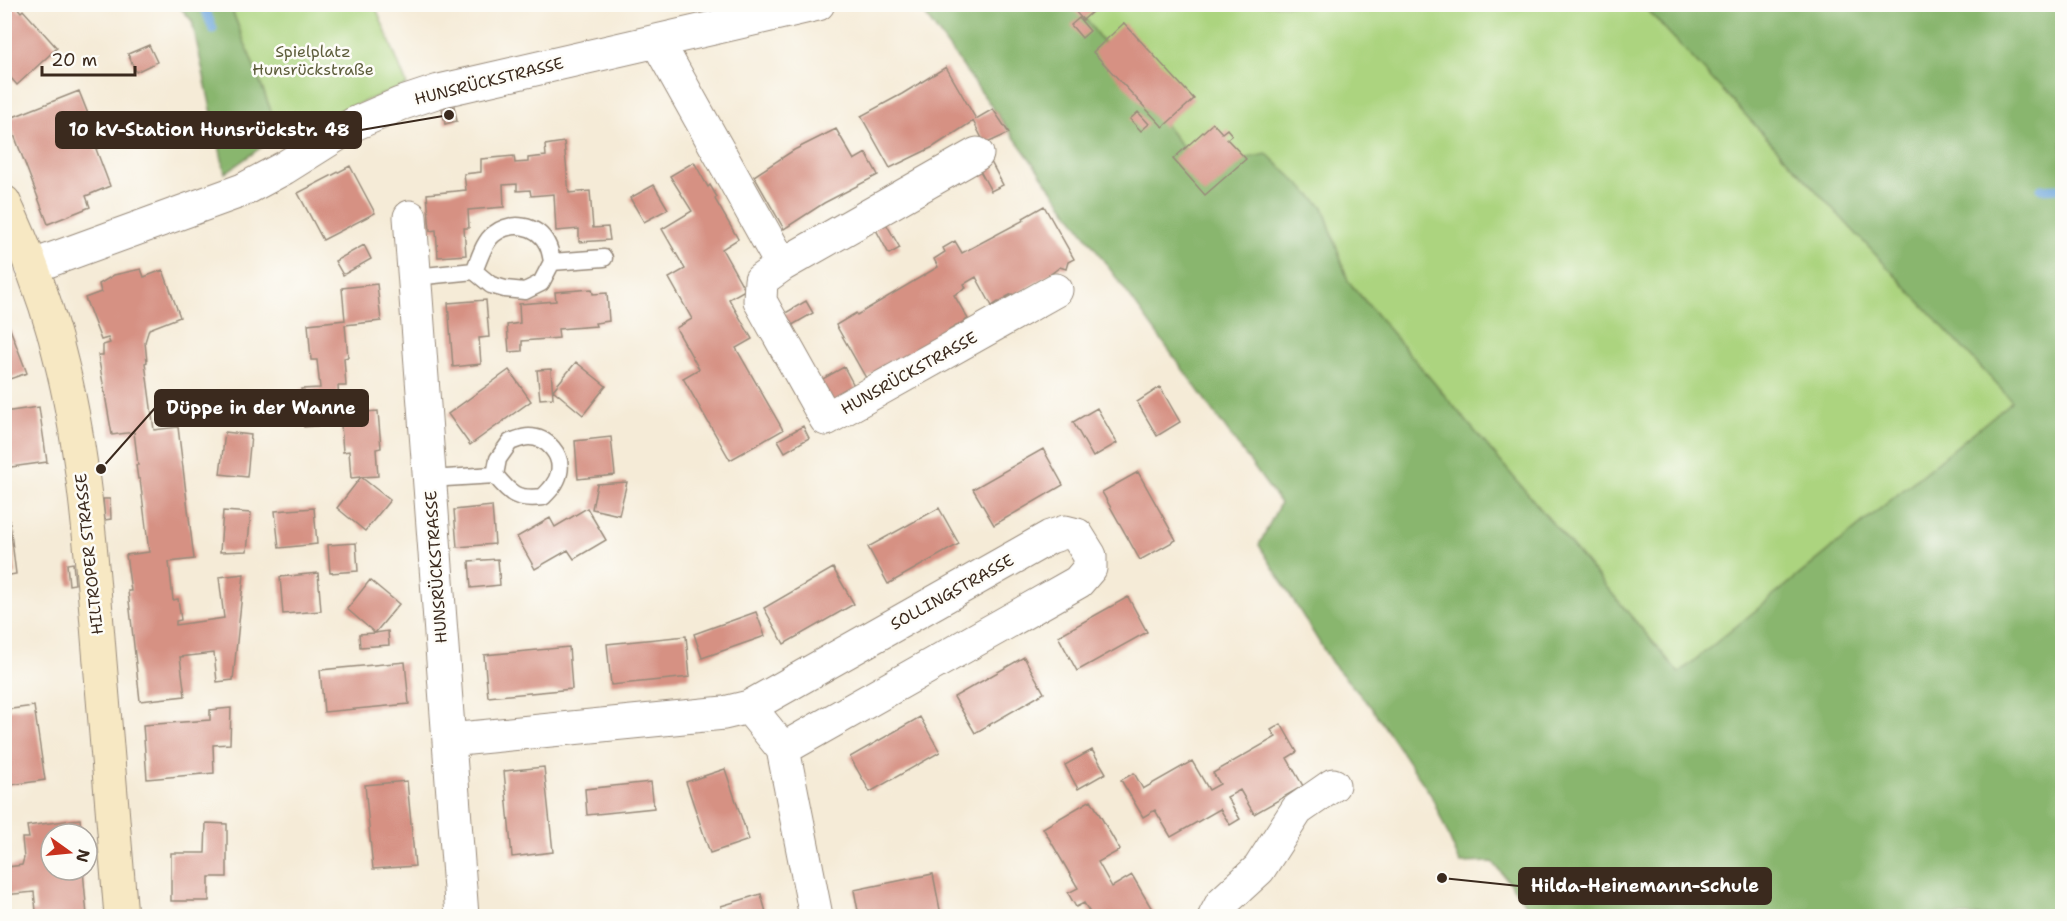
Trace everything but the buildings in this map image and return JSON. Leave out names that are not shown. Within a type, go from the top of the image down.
[{"type":"street","name":"HUNSRÜCKSTRASSE","points":[[31,267],[243,190],[284,168],[354,124],[400,104],[439,91],[818,4]]},
{"type":"street","points":[[657,41],[782,265]]},
{"type":"street","name":"HUNSRÜCKSTRASSE","points":[[977,154],[782,265],[761,280],[760,301],[826,419],[1056,290]]},
{"type":"street","name":"HILTROPER STRASSE","points":[[4,202],[44,301],[63,370],[82,478],[122,916]]},
{"type":"street","name":"HUNSRÜCKSTRASSE","points":[[410,217],[462,916]]},
{"type":"street","name":"SOLLINGSTRASSE","points":[[449,741],[724,713],[749,707],[1050,537],[1065,532],[1077,536],[1090,556],[1090,568],[1078,582],[783,749]]},
{"type":"street","points":[[749,707],[783,749],[816,916]]},
{"type":"street","points":[[1215,916],[1222,903],[1259,868],[1297,810],[1334,785]]},
{"type":"lane","points":[[415,276],[474,271],[491,285],[525,291],[541,283],[552,262],[547,243],[531,228],[513,225],[493,234],[474,271]]},
{"type":"lane","points":[[552,262],[604,258]]},
{"type":"lane","points":[[429,479],[495,475]]},
{"type":"green space","points":[[178,5],[230,5],[280,134],[225,173],[192,21]]},
{"type":"green space","name":"Spielplatz Hunsrückstraße","points":[[230,5],[375,5],[407,85],[280,134]]},
{"type":"green space","points":[[918,5],[1075,5],[1198,168],[1267,154],[1323,207],[1348,281],[1679,673],[2012,401],[1643,5],[2062,5],[2062,916],[1535,916],[1493,862],[1460,863],[1431,795],[1371,707],[1332,663],[1259,545],[1280,503]]},
{"type":"green space","points":[[1075,5],[1643,5],[2013,401],[1679,673],[1348,281],[1323,207],[1198,168]]},
{"type":"waterway","points":[[203,4],[213,29]]},
{"type":"waterway","points":[[2041,189],[2062,188]]},
{"type":"place","name":"10 kV-Station Hunsrückstr. 48","points":[[449,115]]},
{"type":"place","name":"Düppe in der Wanne","points":[[101,469]]},
{"type":"place","name":"Hilda-Heinemann-Schule","points":[[1442,878]]}]
